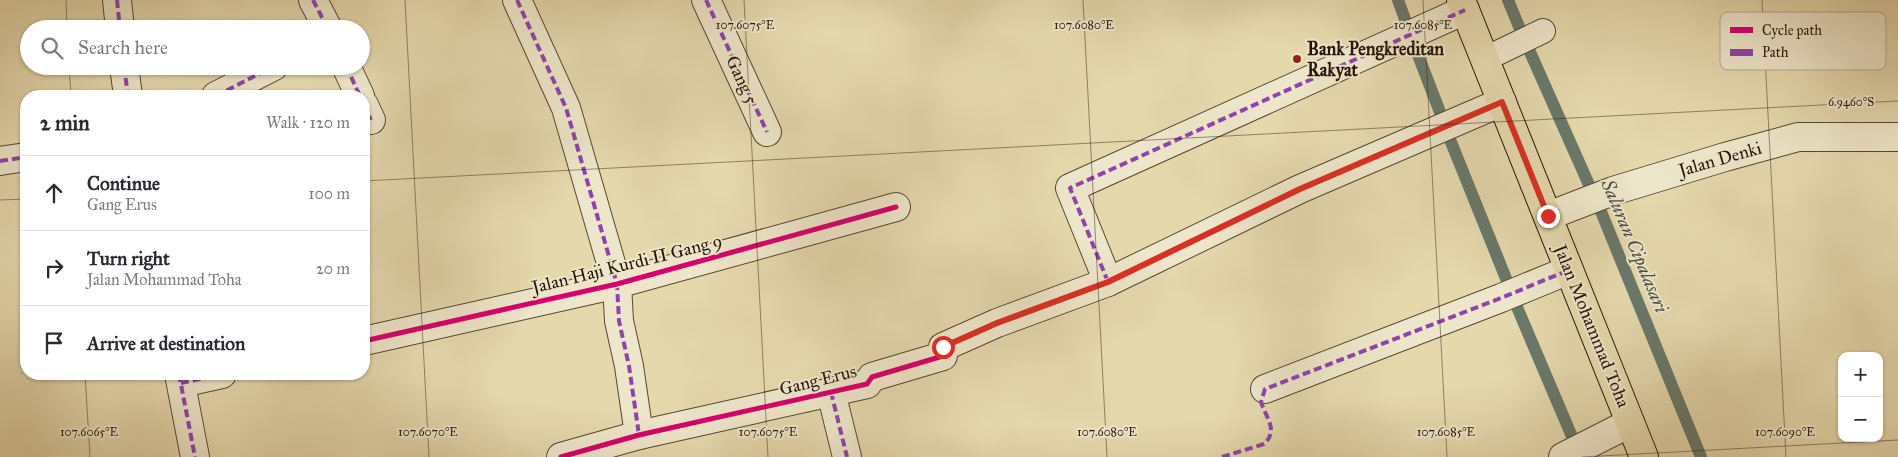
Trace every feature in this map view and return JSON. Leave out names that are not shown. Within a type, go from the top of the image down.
[{"type":"main road","name":"Jalan Mohammad Toha","points":[[1463,5],[1644,457]]},
{"type":"street","points":[[117,0],[119,20]]},
{"type":"street","points":[[314,0],[324,20]]},
{"type":"street","points":[[517,0],[566,108],[617,284],[619,321],[629,366],[639,435]]},
{"type":"street","name":"Gang 5","points":[[706,0],[767,132]]},
{"type":"street","points":[[1108,282],[1070,188],[1463,5]]},
{"type":"street","points":[[125,75],[127,90]]},
{"type":"street","points":[[228,90],[257,75]]},
{"type":"street","points":[[350,75],[357,90]]},
{"type":"street","name":"Gang Erus","points":[[561,457],[639,435],[867,384],[872,377],[943,356],[943,347],[997,323],[1108,282],[1300,189],[1502,102]]},
{"type":"street","name":"Jalan Denki","points":[[1548,216],[1597,197],[1725,157],[1798,137],[1898,137]]},
{"type":"street","points":[[0,161],[20,158]]},
{"type":"street","name":"Jalan Haji Kurdi II Gang 9","points":[[370,340],[617,284],[896,207]]},
{"type":"street","points":[[1265,389],[1569,270]]},
{"type":"street","points":[[180,380],[195,457]]},
{"type":"street","points":[[831,392],[848,457]]},
{"type":"street","points":[[1563,457],[1630,422]]},
{"type":"lane","points":[[1485,59],[1543,31]]},
{"type":"waterway","points":[[1398,0],[1409,30]]},
{"type":"waterway","name":"Saluran Cipalasari","points":[[1508,0],[1522,34]]},
{"type":"waterway","points":[[1413,42],[1443,120]]},
{"type":"waterway","name":"Saluran Cipalasari","points":[[1530,52],[1602,214],[1701,457]]},
{"type":"waterway","points":[[1447,132],[1509,286]]},
{"type":"waterway","points":[[1514,300],[1576,446]]},
{"type":"marked path","points":[[117,0],[119,20]]},
{"type":"marked path","points":[[313,0],[323,20]]},
{"type":"marked path","points":[[517,0],[566,108],[617,284],[619,321],[629,366],[639,435]]},
{"type":"marked path","points":[[706,0],[767,132]]},
{"type":"marked path","points":[[1108,282],[1070,188],[1465,10]]},
{"type":"marked path","points":[[125,75],[127,90]]},
{"type":"marked path","points":[[228,90],[257,75]]},
{"type":"marked path","points":[[350,75],[357,90]]},
{"type":"marked path","points":[[0,161],[20,158]]},
{"type":"marked path","points":[[1222,457],[1264,444],[1268,439],[1271,429],[1261,402],[1265,389],[1569,270]]},
{"type":"marked path","points":[[180,380],[195,457]]},
{"type":"marked path","points":[[181,383],[195,380]]},
{"type":"marked path","points":[[831,392],[847,457]]},
{"type":"cycle path","points":[[561,457],[639,435],[867,384],[872,377],[943,356],[943,347],[997,323],[1108,282],[1300,189],[1502,102]]},
{"type":"cycle path","points":[[370,340],[617,284],[896,207]]},
{"type":"place","name":"Bank Pengkreditan Rakyat","points":[[1297,59]]},
{"type":"route","points":[[943,347],[997,323],[1108,282],[1300,189],[1502,102],[1548,216]]}]
